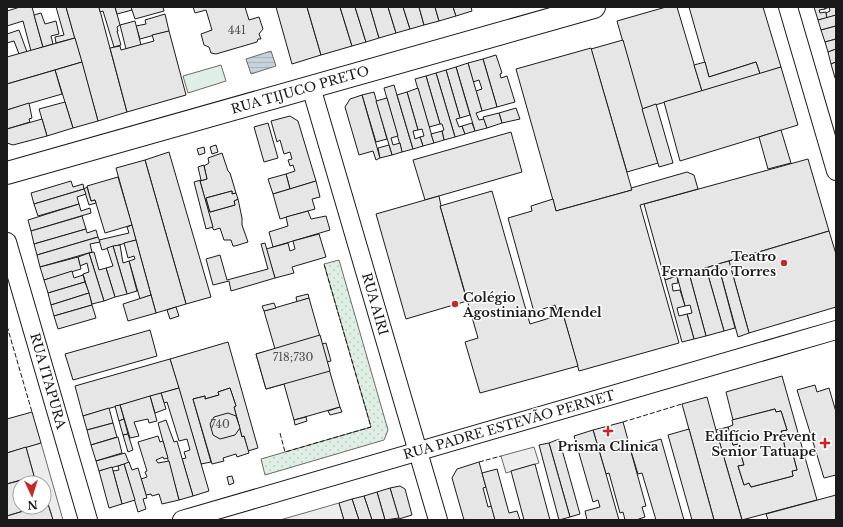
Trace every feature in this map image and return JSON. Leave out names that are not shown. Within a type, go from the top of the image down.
[{"type":"street","name":"RUA TIJUCO PRETO","points":[[7,174],[594,7]]},
{"type":"street","points":[[788,7],[836,171]]},
{"type":"street","name":"RUA AIRI","points":[[311,87],[438,520]]},
{"type":"street","name":"RUA ITAPURA","points":[[7,242],[88,520]]},
{"type":"street","name":"RUA PADRE ESTEVÃO PERNET","points":[[182,520],[836,330]]},
{"type":"green space","points":[[221,65],[226,81],[188,93],[183,76]]},
{"type":"green space","points":[[339,260],[388,430],[384,440],[265,475],[261,459],[371,427],[324,264]]},
{"type":"shaded area","points":[[271,51],[276,66],[251,74],[246,59]]},
{"type":"shaded area","points":[[41,443],[50,475],[34,475],[26,447]]},
{"type":"shaded area","points":[[534,447],[539,463],[506,473],[501,456]]},
{"type":"shaded area","points":[[52,482],[63,520],[53,520],[51,515]]},
{"type":"shaded area","points":[[339,503],[344,520],[280,520]]},
{"type":"building","points":[[20,7],[32,7],[43,47],[31,51],[23,21],[7,26],[7,11]]},
{"type":"building","points":[[56,7],[66,7],[75,38],[56,43],[55,37],[64,35]]},
{"type":"building","points":[[66,7],[99,7],[127,112],[98,121]]},
{"type":"building","points":[[99,7],[115,7],[120,25],[117,27],[117,31],[121,45],[114,47],[103,11],[100,12]]},
{"type":"building","points":[[115,7],[131,7],[132,10],[117,14]]},
{"type":"building","points":[[131,7],[163,7],[164,11],[135,19]]},
{"type":"building","points":[[193,7],[245,7],[249,20],[259,17],[263,29],[259,34],[261,39],[258,39],[257,42],[216,54],[211,53],[209,47],[204,45],[201,34],[212,30],[206,10],[195,13]]},
{"type":"building","points":[[276,7],[307,7],[321,55],[292,64]]},
{"type":"building","points":[[307,7],[340,7],[352,46],[321,55]]},
{"type":"building","points":[[340,7],[355,7],[366,42],[352,46]]},
{"type":"building","points":[[355,7],[370,7],[379,38],[366,42]]},
{"type":"building","points":[[370,7],[388,7],[396,33],[379,38]]},
{"type":"building","points":[[388,7],[403,7],[410,29],[396,33]]},
{"type":"building","points":[[403,7],[419,7],[424,25],[410,29]]},
{"type":"building","points":[[419,7],[435,7],[439,21],[424,25]]},
{"type":"building","points":[[435,7],[453,7],[456,16],[439,21]]},
{"type":"building","points":[[453,7],[471,7],[472,11],[456,16]]},
{"type":"building","points":[[666,7],[677,7],[702,91],[642,109],[617,21]]},
{"type":"building","points":[[689,7],[763,7],[781,67],[760,74],[756,62],[709,77]]},
{"type":"building","points":[[814,7],[825,7],[825,9],[819,10],[820,13],[826,12],[827,18],[818,20]]},
{"type":"building","points":[[829,7],[836,7],[836,15],[827,18],[826,13],[830,11]]},
{"type":"building","points":[[41,13],[45,24],[56,21],[59,34],[51,36],[53,44],[43,47],[34,15]]},
{"type":"building","points":[[165,14],[169,31],[140,39],[136,26],[146,24],[145,20]]},
{"type":"building","points":[[836,15],[836,26],[821,30],[818,20]]},
{"type":"building","points":[[135,21],[141,45],[126,49],[120,25]]},
{"type":"building","points":[[836,26],[836,39],[825,42],[821,30]]},
{"type":"building","points":[[19,30],[27,52],[19,54],[14,41],[7,43],[7,34]]},
{"type":"building","points":[[169,31],[186,95],[127,112],[110,48],[120,46],[121,50],[154,41],[152,35]]},
{"type":"building","points":[[75,38],[82,62],[7,84],[7,57]]},
{"type":"building","points":[[836,39],[836,49],[828,52],[825,42]]},
{"type":"building","points":[[623,40],[658,163],[627,172],[591,49]]},
{"type":"building","points":[[591,48],[632,190],[556,211],[516,69]]},
{"type":"building","points":[[836,49],[836,62],[831,64],[828,52]]},
{"type":"building","points":[[496,55],[502,73],[500,74],[501,78],[507,76],[515,102],[497,107],[483,59]]},
{"type":"building","points":[[483,59],[497,107],[482,111],[476,91],[482,89],[479,80],[473,82],[468,63]]},
{"type":"building","points":[[82,62],[98,121],[73,128],[55,70]]},
{"type":"building","points":[[705,62],[709,77],[756,62],[760,74],[702,91],[694,65]]},
{"type":"building","points":[[836,62],[836,78],[835,78],[831,64]]},
{"type":"building","points":[[468,63],[482,111],[476,113],[479,120],[484,119],[487,128],[475,131],[456,67]]},
{"type":"building","points":[[456,67],[470,115],[460,118],[446,70]]},
{"type":"building","points":[[781,67],[798,125],[680,161],[664,102]]},
{"type":"building","points":[[55,70],[62,94],[7,110],[7,84]]},
{"type":"building","points":[[446,70],[460,118],[456,119],[459,127],[462,126],[465,134],[455,137],[436,73]]},
{"type":"building","points":[[436,73],[455,137],[444,140],[442,131],[444,130],[442,124],[440,124],[426,76]]},
{"type":"building","points":[[426,76],[440,124],[429,127],[415,79]]},
{"type":"building","points":[[394,85],[413,149],[402,152],[384,88]]},
{"type":"building","points":[[418,88],[434,143],[423,146],[420,137],[424,136],[422,129],[418,130],[407,92]]},
{"type":"building","points":[[374,92],[387,139],[376,142],[362,95]]},
{"type":"building","points":[[407,92],[418,130],[413,131],[415,139],[420,137],[423,146],[413,149],[397,95]]},
{"type":"building","points":[[362,95],[380,158],[376,160],[373,151],[359,155],[345,107],[350,99]]},
{"type":"building","points":[[387,98],[398,136],[391,138],[393,145],[400,143],[402,152],[392,155],[376,101]]},
{"type":"building","points":[[65,102],[73,128],[47,136],[39,109]]},
{"type":"building","points":[[29,103],[32,118],[29,119],[30,122],[7,129],[7,110]]},
{"type":"building","points":[[656,104],[673,163],[659,167],[642,109]]},
{"type":"building","points":[[516,108],[520,119],[502,123],[499,113]]},
{"type":"building","points":[[499,113],[502,123],[487,128],[483,117]]},
{"type":"building","points":[[290,116],[298,121],[316,181],[290,189],[286,174],[295,171],[293,165],[290,166],[288,160],[292,159],[290,152],[284,154],[280,140],[277,142],[271,121]]},
{"type":"building","points":[[42,119],[47,136],[13,145],[7,143],[7,129]]},
{"type":"building","points":[[268,123],[278,158],[264,162],[254,127]]},
{"type":"building","points":[[472,123],[475,131],[465,134],[462,126]]},
{"type":"building","points":[[781,130],[791,163],[768,169],[759,137]]},
{"type":"building","points":[[442,131],[444,140],[434,143],[431,134]]},
{"type":"building","points":[[511,132],[522,172],[425,200],[413,160]]},
{"type":"building","points":[[216,145],[218,152],[212,154],[210,147]]},
{"type":"building","points":[[389,145],[392,155],[380,158],[378,148]]},
{"type":"building","points":[[204,147],[205,153],[199,155],[197,149]]},
{"type":"building","points":[[169,152],[211,297],[186,304],[145,160]]},
{"type":"building","points":[[222,153],[236,193],[232,194],[232,191],[206,198],[210,212],[235,205],[234,201],[238,199],[242,225],[248,242],[235,246],[233,246],[231,240],[224,240],[220,228],[213,229],[200,181],[207,179],[204,166],[209,163],[208,158]]},
{"type":"building","points":[[808,159],[829,231],[665,280],[644,204]]},
{"type":"building","points":[[145,160],[186,304],[156,313],[116,168]]},
{"type":"building","points":[[204,165],[207,179],[200,181],[213,227],[206,229],[194,182],[201,180],[198,167]]},
{"type":"building","points":[[687,172],[694,175],[698,189],[640,205],[679,343],[579,371],[563,314],[558,315],[555,305],[534,312],[508,218],[532,211],[531,206],[553,199],[556,211],[632,190],[631,188]]},
{"type":"building","points":[[286,174],[290,189],[273,194],[268,179]]},
{"type":"building","points":[[118,177],[132,225],[105,233],[95,200],[91,201],[87,186]]},
{"type":"building","points":[[71,181],[73,187],[83,184],[84,189],[34,204],[31,193]]},
{"type":"building","points":[[316,181],[320,197],[312,199],[315,209],[280,219],[273,194]]},
{"type":"building","points":[[87,187],[91,201],[95,200],[96,203],[89,205],[84,189]]},
{"type":"building","points":[[84,189],[86,194],[77,197],[79,204],[38,216],[34,204]]},
{"type":"building","points":[[232,191],[232,194],[236,193],[238,199],[234,201],[235,205],[210,212],[206,198]]},
{"type":"building","points":[[492,191],[530,324],[563,314],[578,366],[480,393],[465,342],[478,338],[440,206]]},
{"type":"building","points":[[439,196],[440,206],[467,301],[406,319],[376,214]]},
{"type":"building","points":[[79,204],[81,211],[90,208],[91,213],[31,231],[28,220]]},
{"type":"building","points":[[308,211],[311,219],[326,216],[330,230],[273,247],[269,232],[288,226],[286,217]]},
{"type":"building","points":[[82,216],[86,229],[34,244],[31,231]]},
{"type":"building","points":[[132,225],[136,240],[102,250],[99,240],[129,233],[127,227]]},
{"type":"building","points":[[86,229],[87,233],[96,230],[98,237],[37,255],[34,244]]},
{"type":"building","points":[[829,231],[836,254],[836,307],[749,333],[729,261]]},
{"type":"building","points":[[319,234],[326,257],[292,267],[294,273],[275,278],[266,249],[288,243],[290,251],[295,249],[293,241]]},
{"type":"building","points":[[98,237],[100,242],[90,244],[92,252],[40,267],[37,255]]},
{"type":"building","points":[[136,240],[151,295],[140,299],[129,261],[135,259],[134,256],[128,258],[124,243]]},
{"type":"building","points":[[265,243],[275,278],[231,291],[229,281],[213,285],[206,259],[220,255],[227,280],[268,269],[261,244]]},
{"type":"building","points":[[120,245],[123,263],[129,261],[137,291],[127,294],[113,246]]},
{"type":"building","points":[[113,246],[127,294],[115,297],[106,268],[113,266],[107,248]]},
{"type":"building","points":[[94,252],[99,270],[106,268],[115,297],[104,301],[89,253]]},
{"type":"building","points":[[89,253],[104,301],[92,304],[83,274],[89,272],[87,263],[80,266],[78,257]]},
{"type":"building","points":[[78,257],[81,269],[44,280],[40,267]]},
{"type":"building","points":[[729,261],[749,333],[738,337],[718,264]]},
{"type":"building","points":[[718,264],[735,328],[724,331],[706,268]]},
{"type":"building","points":[[706,268],[724,331],[706,336],[689,273]]},
{"type":"building","points":[[72,271],[74,278],[83,275],[85,282],[48,293],[44,280]]},
{"type":"building","points":[[689,273],[706,336],[694,339],[687,314],[692,313],[690,305],[685,306],[677,276]]},
{"type":"building","points":[[677,276],[678,283],[672,284],[673,291],[680,290],[685,306],[677,308],[679,316],[687,314],[694,339],[682,342],[665,280]]},
{"type":"building","points":[[85,282],[89,293],[51,305],[48,293]]},
{"type":"building","points":[[89,293],[92,305],[54,316],[51,305]]},
{"type":"building","points":[[308,294],[309,298],[297,302],[296,297]]},
{"type":"building","points":[[151,295],[156,313],[128,321],[123,304]]},
{"type":"building","points":[[309,298],[322,344],[326,343],[331,361],[327,362],[340,407],[294,420],[284,384],[266,389],[256,354],[275,349],[264,311]]},
{"type":"building","points":[[274,303],[276,308],[264,311],[262,306]]},
{"type":"building","points":[[92,305],[96,318],[58,329],[54,316]]},
{"type":"building","points":[[176,307],[179,316],[170,319],[167,310]]},
{"type":"building","points":[[150,330],[157,356],[73,380],[65,354]]},
{"type":"building","points":[[320,335],[330,371],[266,389],[256,354]]},
{"type":"building","points":[[228,342],[258,448],[248,451],[244,436],[242,437],[234,407],[236,406],[230,388],[218,392],[219,395],[205,399],[205,396],[193,399],[211,462],[201,464],[170,359]]},
{"type":"building","points":[[170,359],[179,388],[83,416],[75,386]]},
{"type":"building","points":[[782,376],[817,500],[742,520],[716,430],[728,427],[733,445],[738,444],[744,465],[738,466],[744,485],[749,483],[751,487],[793,476],[792,471],[797,470],[792,451],[786,452],[781,431],[787,430],[781,411],[776,412],[775,409],[733,420],[726,392]]},
{"type":"building","name":"Edifício Prevent Senior Tatuape","points":[[815,385],[817,392],[829,388],[836,412],[836,475],[824,478],[797,390]]},
{"type":"building","points":[[179,388],[209,491],[193,496],[182,459],[186,458],[184,452],[190,450],[187,439],[179,441],[167,402],[164,403],[161,393]]},
{"type":"building","points":[[230,388],[236,406],[234,407],[242,437],[244,436],[249,453],[237,457],[236,454],[223,458],[224,461],[212,464],[193,399],[205,396],[205,399],[219,395],[218,392]]},
{"type":"building","points":[[161,393],[166,409],[155,413],[150,396]]},
{"type":"building","points":[[150,396],[157,421],[149,423],[148,419],[134,422],[139,436],[130,438],[120,405]]},
{"type":"building","points":[[707,397],[742,520],[714,520],[682,404]]},
{"type":"building","points":[[120,405],[124,419],[119,421],[115,406]]},
{"type":"building","points":[[340,407],[342,412],[330,415],[328,411]]},
{"type":"building","points":[[109,408],[113,423],[87,430],[83,416]]},
{"type":"building","points":[[775,409],[776,412],[781,411],[787,430],[781,431],[786,452],[792,451],[797,470],[792,471],[793,476],[751,487],[749,483],[744,485],[738,466],[744,465],[738,444],[733,445],[728,427],[733,425],[732,420]]},
{"type":"building","points":[[32,412],[41,443],[7,453],[7,419]]},
{"type":"building","points":[[228,413],[236,416],[240,428],[235,435],[220,439],[213,435],[210,424],[214,417]]},
{"type":"building","points":[[306,417],[307,421],[295,425],[294,420]]},
{"type":"building","points":[[124,419],[128,434],[123,435],[119,421]]},
{"type":"building","points":[[166,420],[174,442],[177,441],[193,496],[179,500],[158,423]]},
{"type":"building","points":[[623,422],[628,440],[625,441],[627,449],[630,448],[646,506],[642,507],[645,517],[636,520],[625,520],[623,512],[620,513],[609,473],[606,474],[593,430]]},
{"type":"building","points":[[113,423],[117,437],[91,445],[87,430]]},
{"type":"building","points":[[689,429],[714,520],[692,520],[668,435]]},
{"type":"building","points":[[593,430],[619,520],[587,520],[585,511],[600,507],[598,500],[593,502],[574,436]]},
{"type":"building","points":[[128,434],[133,450],[128,452],[123,435]]},
{"type":"building","points":[[158,436],[160,442],[163,441],[168,458],[164,459],[163,457],[156,460],[158,463],[169,461],[179,500],[162,504],[159,494],[152,496],[151,494],[146,495],[141,479],[147,477],[145,472],[147,471],[138,442]]},
{"type":"building","points":[[118,437],[122,453],[96,461],[91,445]]},
{"type":"building","points":[[559,439],[580,514],[570,517],[549,443]]},
{"type":"building","points":[[661,439],[684,520],[656,520],[642,473],[638,474],[630,448]]},
{"type":"building","points":[[549,443],[570,517],[559,520],[539,445]]},
{"type":"building","points":[[26,447],[34,475],[12,475],[12,483],[7,484],[7,453]]},
{"type":"building","points":[[125,453],[129,463],[99,471],[96,461]]},
{"type":"building","points":[[129,462],[132,470],[138,468],[147,498],[143,499],[146,509],[138,512],[124,464]]},
{"type":"building","points":[[479,462],[486,487],[483,488],[488,507],[492,506],[495,520],[464,520],[452,478],[457,469]]},
{"type":"building","points":[[124,464],[135,500],[122,504],[113,471],[119,470],[118,466]]},
{"type":"building","points":[[535,464],[550,520],[524,520],[511,471]]},
{"type":"building","points":[[112,467],[122,504],[109,508],[99,471]]},
{"type":"building","points":[[497,469],[509,513],[517,511],[520,520],[495,520],[482,473]]},
{"type":"building","points":[[232,476],[234,483],[229,485],[227,477]]},
{"type":"building","points":[[12,483],[12,514],[7,516],[7,484]]},
{"type":"building","points":[[400,486],[405,489],[412,515],[399,519],[390,488]]},
{"type":"building","points":[[390,488],[399,518],[385,520],[377,492]]},
{"type":"building","points":[[377,492],[385,520],[372,520],[364,496]]},
{"type":"building","points":[[836,495],[836,520],[768,520],[766,514]]},
{"type":"building","points":[[364,496],[372,520],[359,520],[352,499]]},
{"type":"building","points":[[352,499],[359,520],[344,520],[339,503]]},
{"type":"building","points":[[12,514],[51,515],[53,520],[7,520],[7,516]]},
{"type":"fence","points":[[280,433],[285,452],[371,427],[324,264]]},
{"type":"fence","points":[[7,326],[32,412]]},
{"type":"fence","points":[[623,422],[682,404]]},
{"type":"fence","points":[[479,462],[501,456]]},
{"type":"place","name":"Teatro Fernando Torres","points":[[784,263]]},
{"type":"place","name":"Colégio Agostiniano Mendel","points":[[455,304]]},
{"type":"place","name":"Prisma Clinica","points":[[608,431]]},
{"type":"place","name":"Edifício Prevent Senior Tatuape","points":[[825,443]]}]
